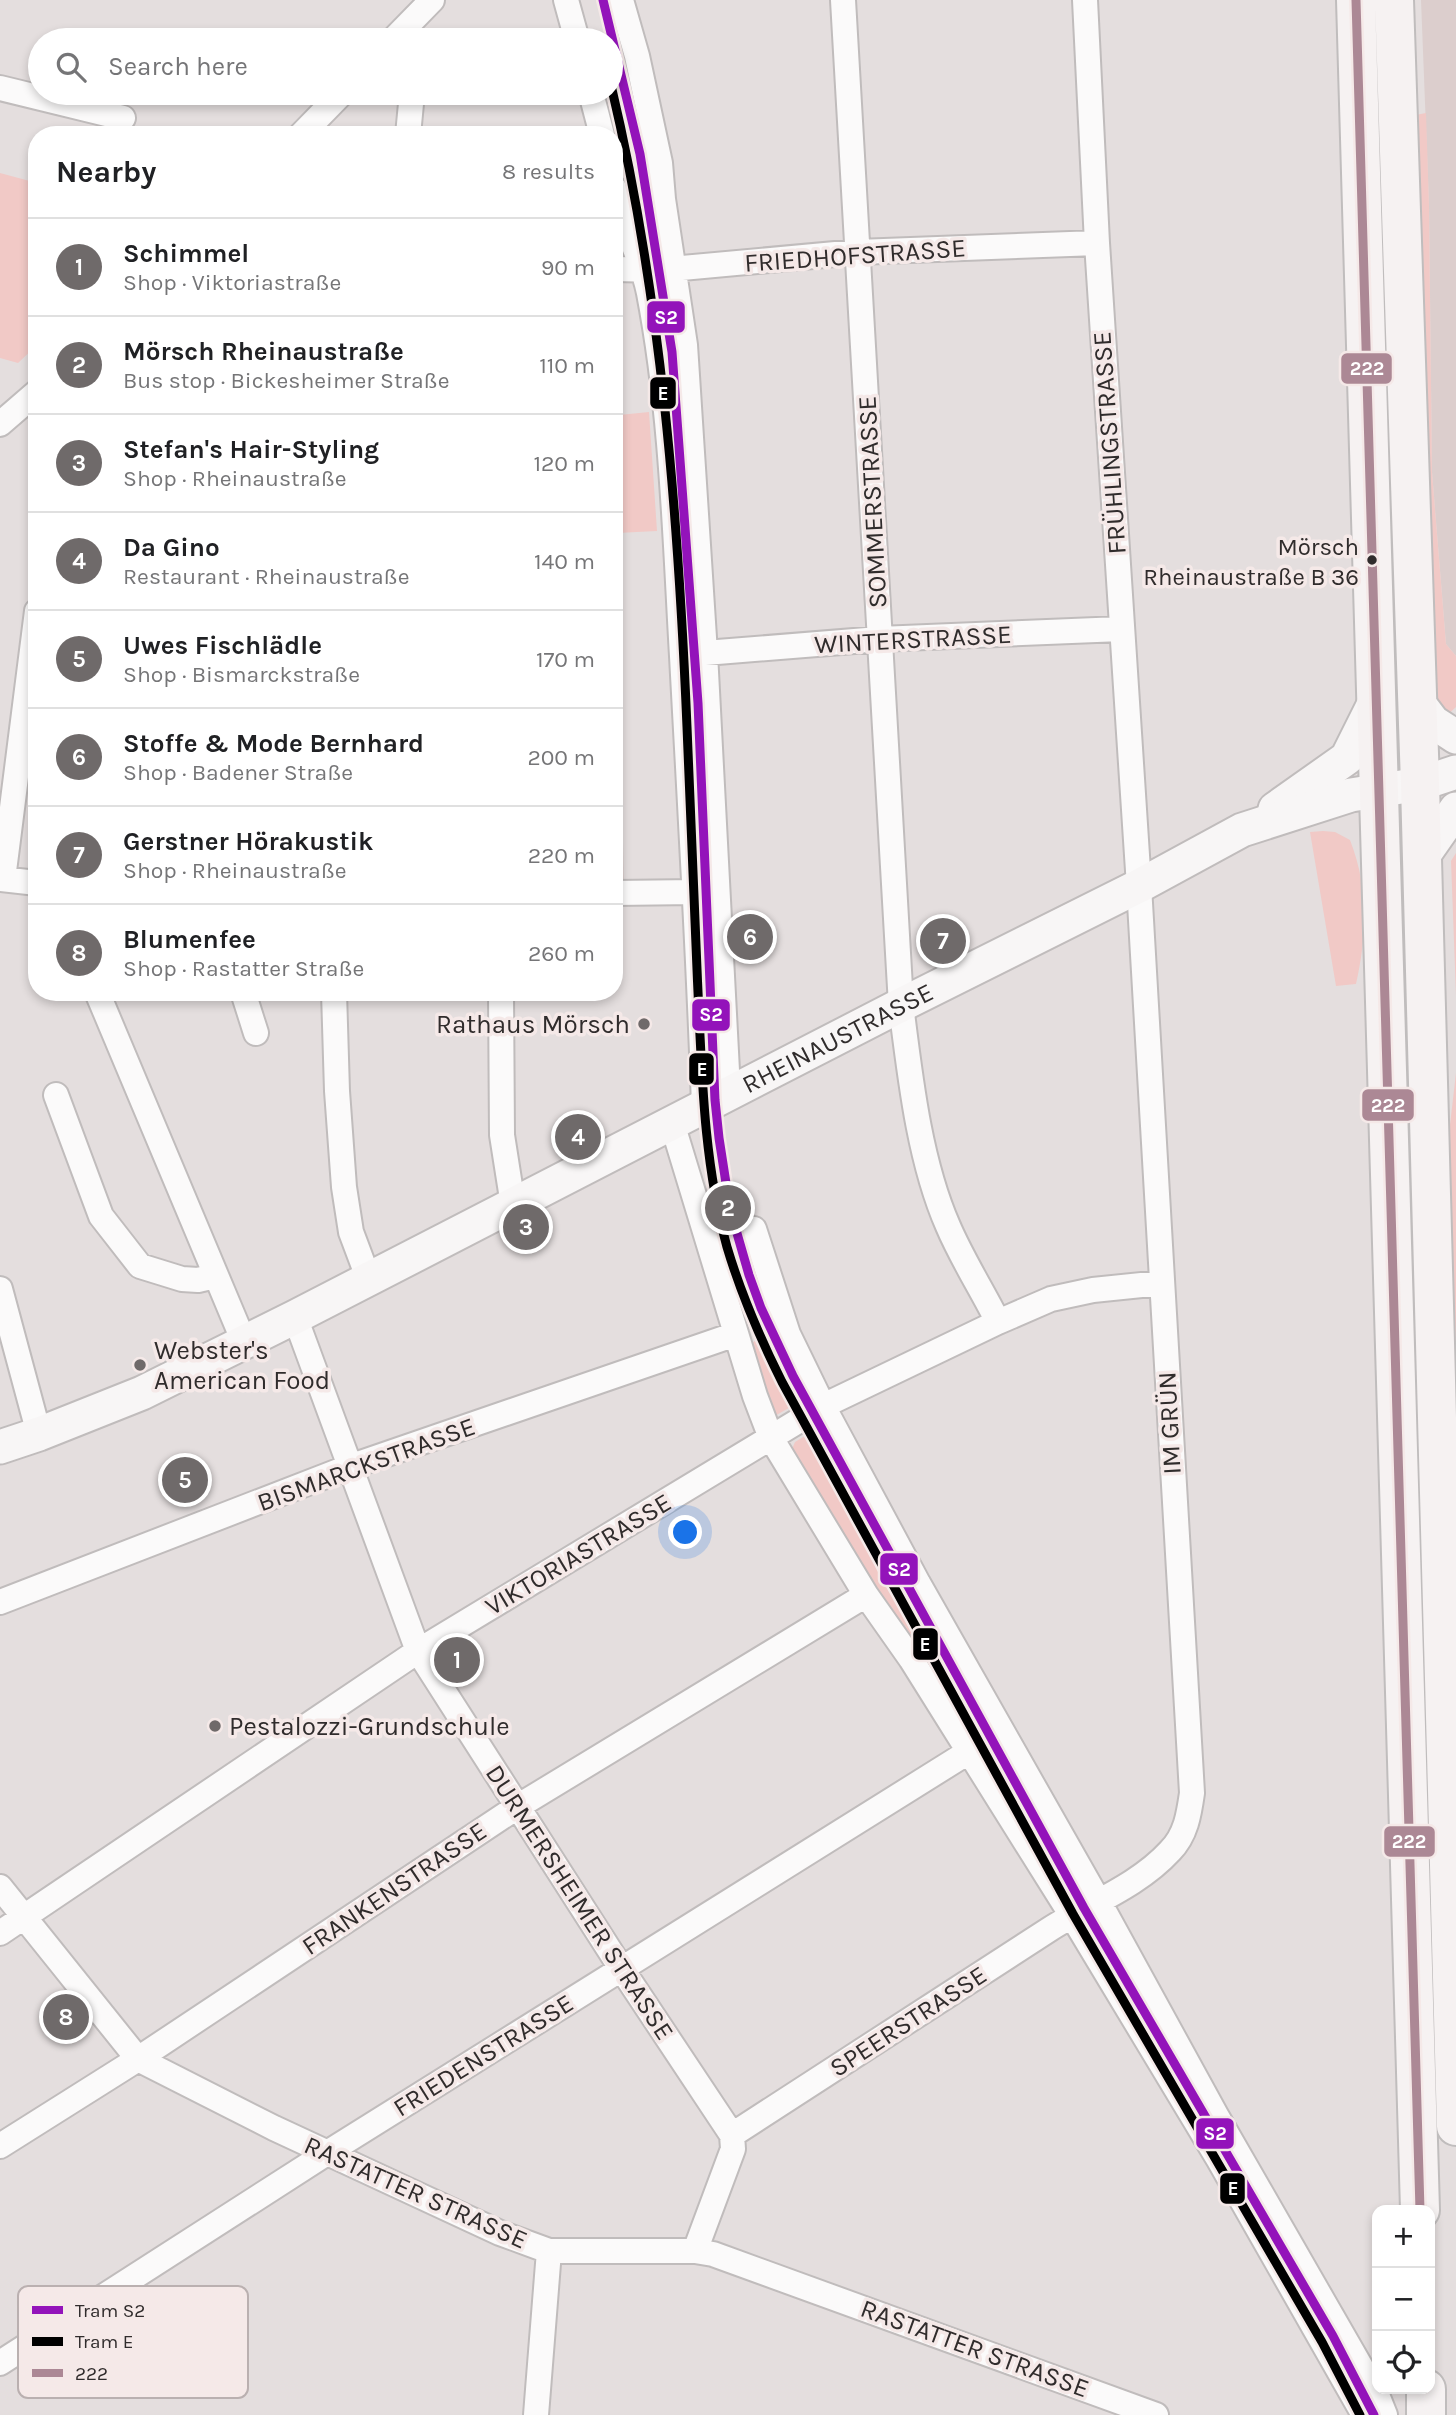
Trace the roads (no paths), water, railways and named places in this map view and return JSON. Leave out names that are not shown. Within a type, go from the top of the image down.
[{"type":"main road","points":[[1356,0],[1420,2205]]},
{"type":"main road","points":[[1394,0],[1420,784],[1456,2126]]},
{"type":"main road","points":[[1426,2394],[1426,2415]]},
{"type":"street","points":[[411,28],[432,0]]},
{"type":"street","points":[[566,0],[574,28]]},
{"type":"street","points":[[621,0],[637,56],[660,163],[685,345],[705,653],[727,1071],[718,1099]]},
{"type":"street","name":"SOMMERSTRASSE","points":[[843,0],[901,1005],[913,1100],[932,1174],[948,1225],[998,1322]]},
{"type":"street","name":"FRÜHLINGSTRASSE","points":[[1086,0],[1097,243],[1139,886]]},
{"type":"street","points":[[0,88],[28,95]]},
{"type":"street","points":[[69,105],[122,118]]},
{"type":"street","points":[[310,126],[330,105]]},
{"type":"street","points":[[409,126],[411,105]]},
{"type":"street","points":[[594,105],[600,126]]},
{"type":"street","points":[[623,218],[644,271],[659,358],[675,516],[696,892],[718,1099]]},
{"type":"street","name":"FRIEDHOFSTRASSE","points":[[623,270],[644,271],[857,252],[1097,243]]},
{"type":"street","points":[[0,424],[28,399]]},
{"type":"street","name":"WINTERSTRASSE","points":[[705,653],[879,639],[1121,629]]},
{"type":"street","points":[[28,686],[1,879],[28,882]]},
{"type":"street","points":[[1242,830],[1347,758],[1377,698]]},
{"type":"street","points":[[1417,701],[1433,722],[1456,737]]},
{"type":"street","name":"RHEINAUSTRASSE","points":[[0,1447],[142,1393],[295,1317],[901,1005],[1139,886],[1242,830],[1351,795],[1420,784],[1456,772]]},
{"type":"street","points":[[1421,859],[1456,809]]},
{"type":"street","name":"IM GRÜN","points":[[1085,1908],[1154,1866],[1171,1850],[1184,1831],[1192,1793],[1139,886]]},
{"type":"street","points":[[623,893],[696,892]]},
{"type":"street","points":[[101,1001],[244,1342]]},
{"type":"street","points":[[246,1001],[256,1033]]},
{"type":"street","points":[[334,1001],[344,1187],[351,1232],[369,1280]]},
{"type":"street","points":[[501,1001],[502,1135],[513,1205]]},
{"type":"street","points":[[56,1095],[101,1216],[140,1266],[182,1279],[198,1280],[215,1276]]},
{"type":"street","points":[[672,1123],[755,1396],[771,1438],[866,1595],[911,1658],[970,1751],[1085,1908],[1218,2119],[1377,2395],[1385,2415]]},
{"type":"street","points":[[754,1229],[788,1334],[823,1406],[1219,2160],[1364,2415]]},
{"type":"street","name":"VIKTORIASTRASSE","points":[[0,1933],[418,1651],[823,1406],[1051,1299],[1093,1290],[1161,1283]]},
{"type":"street","points":[[0,1289],[39,1434]]},
{"type":"street","name":"DURMERSHEIMER STRASSE","points":[[295,1317],[418,1651],[621,1968],[732,2135]]},
{"type":"street","name":"BISMARCKSTRASSE","points":[[0,1602],[349,1467],[736,1334]]},
{"type":"street","name":"FRANKENSTRASSE","points":[[0,2146],[138,2059],[517,1807],[866,1595]]},
{"type":"street","name":"FRIEDENSTRASSE","points":[[119,2286],[327,2152],[970,1751]]},
{"type":"street","name":"RASTATTER STRASSE","points":[[0,1887],[138,2059],[274,2128],[500,2233],[549,2251],[695,2251],[713,2254],[1156,2415]]},
{"type":"street","name":"SPEERSTRASSE","points":[[732,2135],[1085,1908]]},
{"type":"street","points":[[695,2251],[733,2149],[732,2135]]},
{"type":"street","points":[[536,2415],[549,2251]]},
{"type":"street","name":"FRIEDENSTRASSE","points":[[0,2363],[18,2351]]},
{"type":"tram line","name":"S2","points":[[603,0],[610,28]]},
{"type":"tram line","name":"S2","points":[[623,83],[640,154],[672,352],[698,703],[715,1100],[730,1209],[749,1275],[761,1308],[793,1376],[1084,1908],[1333,2336],[1374,2415]]},
{"type":"tram line","name":"E","points":[[615,105],[620,126]]},
{"type":"tram line","name":"E","points":[[623,141],[655,324],[672,485],[683,646],[705,1121],[719,1216],[732,1264],[751,1316],[782,1382],[1073,1914],[1322,2342],[1360,2415]]},
{"type":"place","name":"Mörsch Rheinaustraße B 36","points":[[1372,560]]},
{"type":"place","name":"Stoffe & Mode Bernhard","points":[[750,937]]},
{"type":"place","name":"Gerstner Hörakustik","points":[[943,941]]},
{"type":"place","name":"Rathaus Mörsch","points":[[644,1024]]},
{"type":"place","name":"Da Gino","points":[[578,1137]]},
{"type":"place","name":"Mörsch Rheinaustraße","points":[[728,1208]]},
{"type":"place","name":"Stefan's Hair-Styling","points":[[526,1227]]},
{"type":"place","name":"Webster's American Food","points":[[140,1365]]},
{"type":"place","name":"Uwes Fischlädle","points":[[185,1480]]},
{"type":"place","name":"Schimmel","points":[[457,1660]]},
{"type":"place","name":"Pestalozzi-Grundschule","points":[[215,1726]]},
{"type":"place","name":"Blumenfee","points":[[66,2017]]}]
